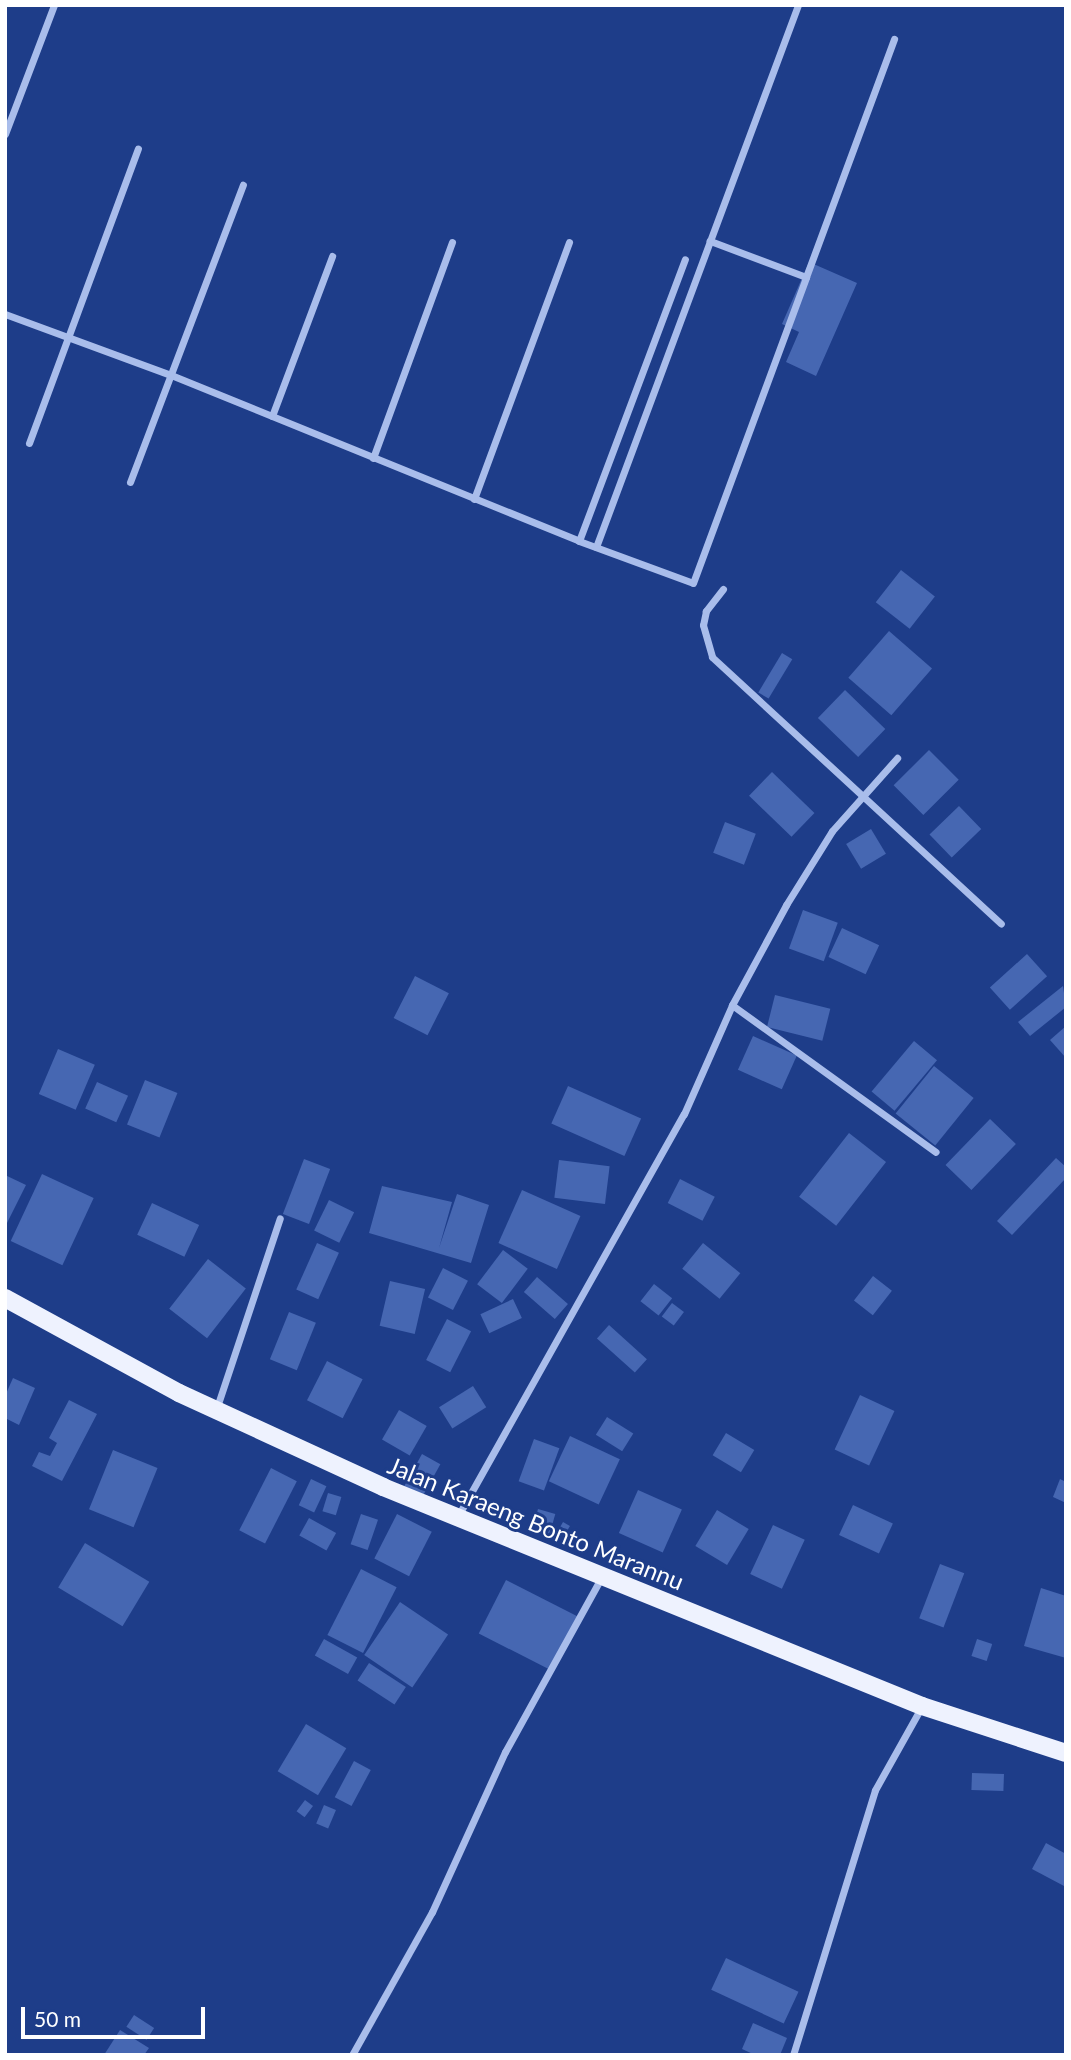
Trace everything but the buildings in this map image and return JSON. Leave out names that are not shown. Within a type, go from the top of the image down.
[{"type":"main road","name":"Jalan Karaeng Bonto Marannu","points":[[5,1298],[216,1410],[457,1517],[922,1706],[1066,1753]]},
{"type":"street","points":[[5,134],[54,5]]},
{"type":"street","points":[[596,547],[797,5]]},
{"type":"street","points":[[5,314],[171,375],[579,541],[693,583],[894,39]]},
{"type":"street","points":[[29,443],[138,148]]},
{"type":"street","points":[[130,482],[243,185]]},
{"type":"street","points":[[709,241],[806,277]]},
{"type":"street","points":[[373,458],[452,242]]},
{"type":"street","points":[[474,499],[569,242]]},
{"type":"street","points":[[272,416],[332,256]]},
{"type":"street","points":[[579,541],[685,259]]},
{"type":"street","points":[[723,589],[706,611],[703,625],[712,657],[864,794],[1001,924]]},
{"type":"street","points":[[457,1517],[684,1114],[732,1005],[824,844],[897,758]]},
{"type":"street","points":[[732,1005],[936,1152]]},
{"type":"street","points":[[216,1410],[280,1218]]},
{"type":"street","points":[[352,2055],[432,1912],[505,1752],[601,1576]]},
{"type":"street","points":[[793,2055],[875,1790],[922,1706]]}]
